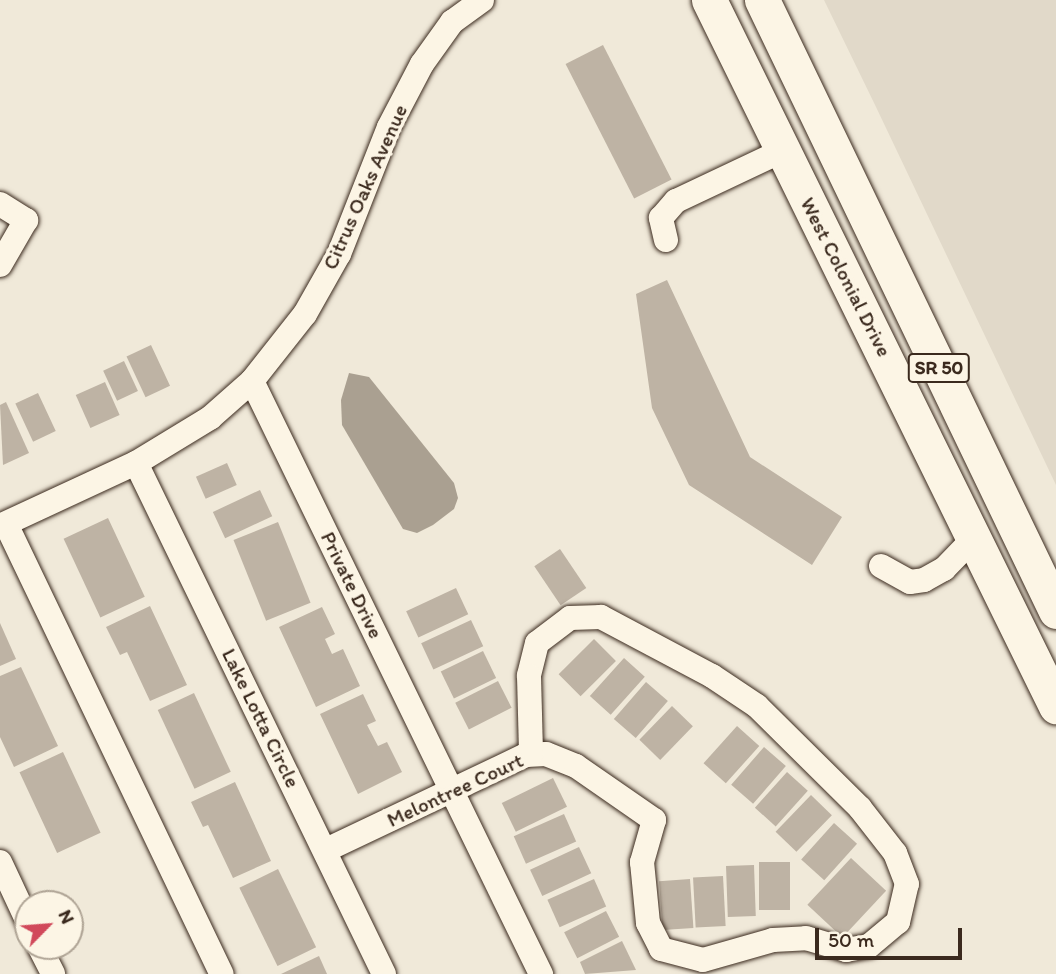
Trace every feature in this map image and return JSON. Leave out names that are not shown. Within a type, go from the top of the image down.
[{"type":"highway","name":"West Colonial Drive","points":[[709,0],[1056,706]]},
{"type":"highway","name":"West Colonial Drive","points":[[762,0],[1056,611]]},
{"type":"street","name":"Citrus Oaks Avenue","points":[[3,525],[136,463],[211,418],[252,381],[305,314],[339,254],[389,127],[422,64],[452,22],[482,0]]},
{"type":"street","points":[[666,240],[661,218],[676,201],[782,151]]},
{"type":"street","points":[[0,204],[26,220],[0,265]]},
{"type":"street","name":"Private Drive","points":[[252,381],[541,974]]},
{"type":"street","name":"Lake Lotta Circle","points":[[136,463],[384,974]]},
{"type":"street","points":[[3,525],[222,974]]},
{"type":"street","points":[[881,566],[910,582],[924,580],[944,569],[975,537]]},
{"type":"street","name":"Melontree Court","points":[[326,850],[451,789],[531,754],[546,754],[576,766],[654,820],[642,862],[648,923],[661,949],[703,960],[773,940],[806,938],[846,950],[869,946],[898,922],[907,884],[895,853],[860,808],[757,706],[712,676],[601,617],[570,618],[537,643],[528,676],[531,754]]},
{"type":"street","points":[[0,862],[14,892]]},
{"type":"shaded area","points":[[824,0],[1056,0],[1056,485],[876,107]]},
{"type":"shaded area","points":[[349,373],[369,377],[454,483],[458,498],[454,509],[417,533],[403,529],[342,425],[341,400]]},
{"type":"building","points":[[603,45],[672,180],[634,199],[566,64]]},
{"type":"building","points":[[667,280],[750,457],[842,517],[812,565],[689,485],[652,408],[636,294]]},
{"type":"building","points":[[151,345],[170,386],[146,397],[127,356]]},
{"type":"building","points":[[124,361],[138,391],[117,401],[103,371]]},
{"type":"building","points":[[105,382],[120,415],[90,428],[76,395]]},
{"type":"building","points":[[38,393],[56,431],[33,442],[15,404]]},
{"type":"building","points":[[6,402],[29,453],[3,465],[0,405]]},
{"type":"building","points":[[227,463],[237,485],[206,499],[196,477]]},
{"type":"building","points":[[260,490],[272,516],[225,538],[213,512]]},
{"type":"building","points":[[108,518],[145,597],[100,618],[64,539]]},
{"type":"building","points":[[278,522],[311,603],[266,621],[233,540]]},
{"type":"building","points":[[560,549],[586,588],[561,605],[534,566]]},
{"type":"building","points":[[456,588],[468,614],[418,638],[406,611]]},
{"type":"building","points":[[150,606],[187,685],[150,701],[127,652],[120,655],[106,627]]},
{"type":"building","points":[[322,607],[335,634],[325,639],[332,654],[343,649],[360,686],[316,707],[279,627]]},
{"type":"building","points":[[471,620],[483,646],[433,670],[421,643]]},
{"type":"building","points":[[0,623],[16,659],[0,666]]},
{"type":"building","points":[[594,639],[616,661],[581,696],[559,674]]},
{"type":"building","points":[[483,651],[496,678],[454,699],[441,672]]},
{"type":"building","points":[[624,658],[645,677],[611,715],[590,696]]},
{"type":"building","points":[[21,667],[58,746],[14,767],[0,737],[0,676]]},
{"type":"building","points":[[498,681],[512,708],[469,730],[455,703]]},
{"type":"building","points":[[646,682],[668,701],[636,738],[614,719]]},
{"type":"building","points":[[194,693],[231,772],[195,789],[158,710]]},
{"type":"building","points":[[363,694],[376,721],[367,725],[378,746],[387,742],[402,772],[358,794],[320,714]]},
{"type":"building","points":[[672,706],[693,726],[660,760],[639,740]]},
{"type":"building","points":[[737,726],[759,746],[726,783],[704,763]]},
{"type":"building","points":[[764,747],[786,766],[753,804],[731,785]]},
{"type":"building","points":[[63,752],[101,833],[57,853],[19,772]]},
{"type":"building","points":[[787,772],[808,791],[776,826],[755,808]]},
{"type":"building","points":[[553,778],[567,807],[516,832],[502,803]]},
{"type":"building","points":[[235,782],[271,861],[233,878],[208,825],[203,827],[191,802]]},
{"type":"building","points":[[811,795],[832,815],[796,852],[776,832]]},
{"type":"building","points":[[564,814],[576,841],[526,864],[514,836]]},
{"type":"building","points":[[834,823],[857,844],[824,880],[801,859]]},
{"type":"building","points":[[579,847],[591,873],[542,896],[530,870]]},
{"type":"building","points":[[851,858],[886,891],[842,938],[807,905]]},
{"type":"building","points":[[759,862],[790,862],[790,910],[759,910]]},
{"type":"building","points":[[754,865],[756,916],[728,917],[726,866]]},
{"type":"building","points":[[278,869],[316,947],[277,966],[239,888]]},
{"type":"building","points":[[723,876],[726,926],[696,928],[693,878]]},
{"type":"building","points":[[594,879],[606,906],[560,927],[547,900]]},
{"type":"building","points":[[690,879],[693,928],[662,930],[659,881]]},
{"type":"building","points":[[606,911],[619,937],[577,958],[564,932]]},
{"type":"building","points":[[622,941],[636,970],[585,974],[580,962]]},
{"type":"building","points":[[319,956],[327,974],[281,974]]}]
